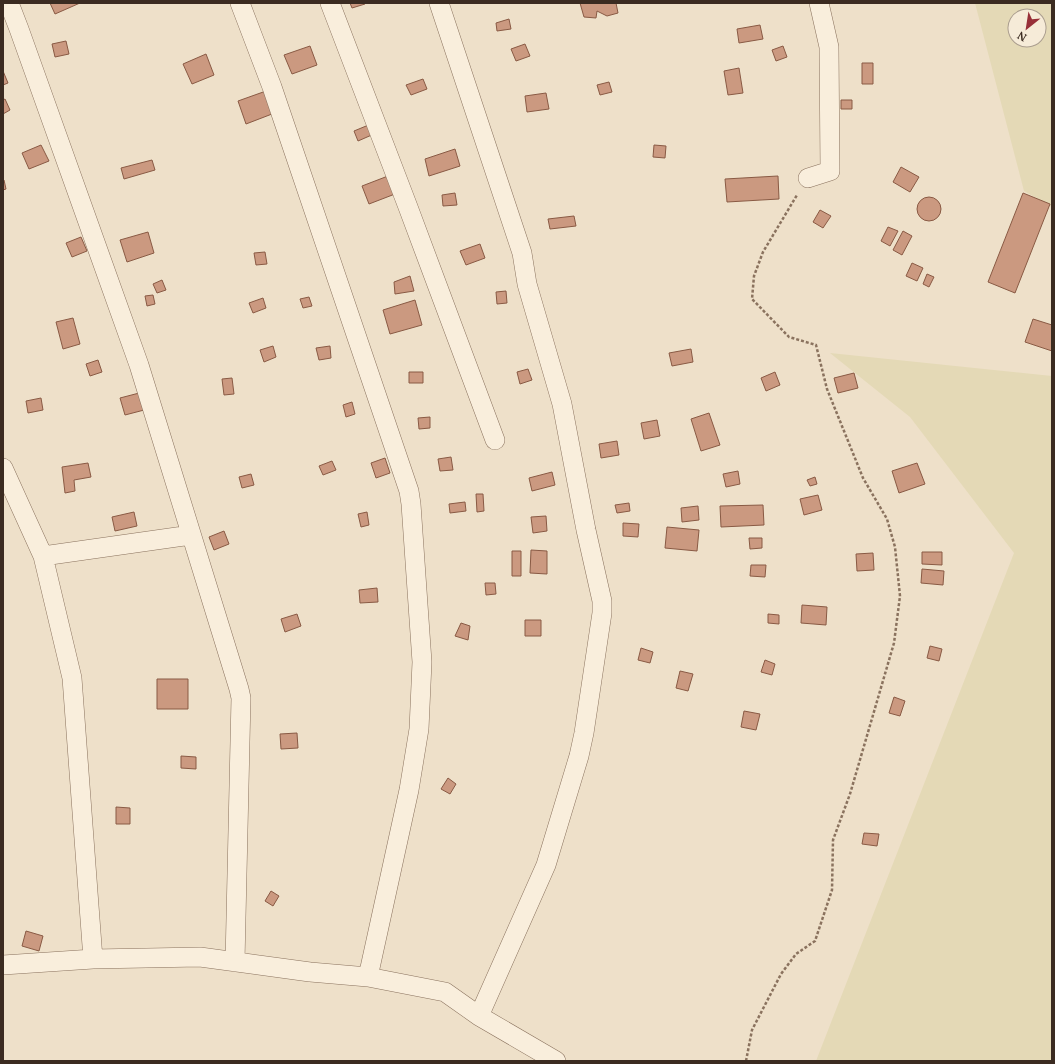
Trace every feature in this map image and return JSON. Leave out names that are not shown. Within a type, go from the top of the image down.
[{"type":"street","points":[[9,3],[139,365],[237,681],[241,698],[235,962]]},
{"type":"street","points":[[240,3],[272,87],[409,491],[411,504],[422,662],[419,729],[409,790],[368,977]]},
{"type":"street","points":[[330,3],[495,440]]},
{"type":"street","points":[[439,3],[522,253],[527,284],[562,404],[586,530],[602,601],[602,613],[584,734],[552,849],[479,1016]]},
{"type":"street","points":[[808,178],[830,171],[829,47],[819,3]]},
{"type":"street","points":[[3,468],[43,556],[73,687],[93,959]]},
{"type":"street","points":[[43,556],[191,535]]},
{"type":"street","points":[[3,965],[93,959],[200,957],[310,972],[368,977],[445,992],[479,1016],[556,1061]]},
{"type":"path","points":[[746,1061],[752,1030],[781,974],[796,954],[814,941],[832,890],[834,840],[850,794],[894,643],[900,596],[895,546],[887,520],[863,478],[829,396],[816,345],[789,337],[752,299],[754,276],[762,252],[808,178]]},
{"type":"shaded area","points":[[975,3],[1052,3],[1052,207],[1024,191]]},
{"type":"shaded area","points":[[830,353],[1052,376],[1052,1061],[816,1061],[1014,553],[910,417]]},
{"type":"building","points":[[50,3],[80,3],[55,14]]},
{"type":"building","points":[[350,3],[365,3],[365,4],[352,8]]},
{"type":"building","points":[[580,3],[616,3],[618,13],[607,16],[597,11],[596,18],[584,17]]},
{"type":"building","points":[[509,19],[511,29],[497,31],[496,23]]},
{"type":"building","points":[[760,25],[763,39],[739,43],[737,29]]},
{"type":"building","points":[[66,41],[69,54],[55,57],[52,44]]},
{"type":"building","points":[[525,44],[530,56],[516,61],[511,49]]},
{"type":"building","points":[[310,46],[317,65],[292,74],[284,55]]},
{"type":"building","points":[[783,46],[787,57],[776,61],[772,50]]},
{"type":"building","points":[[206,54],[214,75],[192,84],[183,64]]},
{"type":"building","points":[[862,63],[873,63],[873,84],[862,84]]},
{"type":"building","points":[[739,68],[743,93],[728,95],[724,71]]},
{"type":"building","points":[[3,71],[8,83],[3,85]]},
{"type":"building","points":[[423,79],[427,89],[411,95],[406,85]]},
{"type":"building","points":[[609,82],[612,92],[600,95],[597,85]]},
{"type":"building","points":[[266,91],[272,114],[246,124],[238,101]]},
{"type":"building","points":[[546,93],[549,109],[527,112],[525,96]]},
{"type":"building","points":[[5,99],[10,110],[3,114],[3,100]]},
{"type":"building","points":[[841,100],[852,100],[852,109],[841,109]]},
{"type":"building","points":[[371,124],[374,134],[358,141],[354,131]]},
{"type":"building","points":[[41,145],[49,161],[29,169],[22,153]]},
{"type":"building","points":[[654,145],[666,146],[665,158],[653,157]]},
{"type":"building","points":[[455,149],[460,166],[429,176],[425,159]]},
{"type":"building","points":[[152,160],[155,170],[124,179],[121,168]]},
{"type":"building","points":[[901,167],[919,177],[910,192],[893,182]]},
{"type":"building","points":[[388,176],[395,194],[369,204],[362,186]]},
{"type":"building","points":[[778,176],[779,199],[727,202],[725,179]]},
{"type":"building","points":[[3,180],[6,189],[3,190]]},
{"type":"building","points":[[455,193],[457,205],[443,206],[442,195]]},
{"type":"building","points":[[1023,193],[1050,204],[1015,293],[988,282]]},
{"type":"building","points":[[929,197],[938,200],[941,209],[938,218],[929,221],[920,218],[917,209],[920,200]]},
{"type":"building","points":[[820,210],[831,216],[823,228],[813,222]]},
{"type":"building","points":[[574,216],[576,226],[550,229],[548,219]]},
{"type":"building","points":[[888,227],[898,231],[890,246],[881,241]]},
{"type":"building","points":[[903,231],[912,236],[902,255],[893,250]]},
{"type":"building","points":[[148,232],[154,253],[127,262],[120,240]]},
{"type":"building","points":[[81,237],[87,251],[72,257],[66,243]]},
{"type":"building","points":[[480,244],[485,258],[466,265],[460,251]]},
{"type":"building","points":[[265,252],[267,264],[256,265],[254,253]]},
{"type":"building","points":[[912,263],[923,268],[917,281],[906,276]]},
{"type":"building","points":[[927,274],[934,277],[929,287],[923,284]]},
{"type":"building","points":[[410,276],[414,291],[395,294],[394,282]]},
{"type":"building","points":[[162,280],[166,290],[157,293],[153,284]]},
{"type":"building","points":[[506,291],[507,303],[497,304],[496,292]]},
{"type":"building","points":[[153,295],[155,304],[147,306],[145,296]]},
{"type":"building","points":[[309,297],[312,306],[303,308],[300,299]]},
{"type":"building","points":[[263,298],[266,308],[253,313],[249,303]]},
{"type":"building","points":[[415,300],[422,325],[390,334],[383,310]]},
{"type":"building","points":[[73,318],[80,344],[63,349],[56,322]]},
{"type":"building","points":[[1033,319],[1052,325],[1052,351],[1025,342]]},
{"type":"building","points":[[273,346],[276,357],[264,362],[260,350]]},
{"type":"building","points":[[330,346],[331,358],[319,360],[316,348]]},
{"type":"building","points":[[691,349],[693,362],[672,366],[669,353]]},
{"type":"building","points":[[98,360],[102,372],[90,376],[86,364]]},
{"type":"building","points":[[528,369],[532,380],[520,384],[517,372]]},
{"type":"building","points":[[409,372],[423,372],[423,383],[409,383]]},
{"type":"building","points":[[775,372],[780,385],[766,391],[761,378]]},
{"type":"building","points":[[854,373],[858,388],[838,393],[834,378]]},
{"type":"building","points":[[232,378],[234,394],[224,395],[222,379]]},
{"type":"building","points":[[143,392],[148,409],[125,415],[120,398]]},
{"type":"building","points":[[41,398],[43,410],[28,413],[26,401]]},
{"type":"building","points":[[352,402],[355,414],[346,417],[343,405]]},
{"type":"building","points":[[709,413],[720,445],[701,451],[691,419]]},
{"type":"building","points":[[430,417],[430,428],[419,429],[418,418]]},
{"type":"building","points":[[657,420],[660,436],[644,439],[641,423]]},
{"type":"building","points":[[617,441],[619,455],[601,458],[599,444]]},
{"type":"building","points":[[451,457],[453,470],[440,471],[438,459]]},
{"type":"building","points":[[385,458],[390,473],[376,478],[371,463]]},
{"type":"building","points":[[332,461],[336,470],[323,475],[319,466]]},
{"type":"building","points":[[88,463],[91,477],[74,480],[75,491],[65,493],[62,467]]},
{"type":"building","points":[[917,463],[925,484],[899,493],[892,471]]},
{"type":"building","points":[[738,471],[740,484],[726,487],[723,474]]},
{"type":"building","points":[[552,472],[555,485],[532,491],[529,478]]},
{"type":"building","points":[[251,474],[254,485],[242,488],[239,477]]},
{"type":"building","points":[[815,477],[817,484],[810,486],[807,480]]},
{"type":"building","points":[[476,494],[483,494],[484,511],[477,512]]},
{"type":"building","points":[[818,495],[822,510],[804,515],[800,499]]},
{"type":"building","points":[[465,502],[466,511],[450,513],[449,504]]},
{"type":"building","points":[[629,503],[630,511],[617,513],[615,505]]},
{"type":"building","points":[[763,505],[764,525],[721,527],[720,506]]},
{"type":"building","points":[[698,506],[699,520],[682,522],[681,508]]},
{"type":"building","points":[[134,512],[137,526],[115,531],[112,517]]},
{"type":"building","points":[[367,512],[369,525],[361,527],[358,514]]},
{"type":"building","points":[[546,516],[547,531],[533,533],[531,517]]},
{"type":"building","points":[[623,523],[639,524],[638,537],[623,536]]},
{"type":"building","points":[[667,527],[699,530],[697,551],[665,548]]},
{"type":"building","points":[[224,531],[229,544],[214,550],[209,537]]},
{"type":"building","points":[[749,538],[762,538],[762,548],[750,549]]},
{"type":"building","points":[[531,550],[547,551],[547,574],[530,573]]},
{"type":"building","points":[[512,551],[521,551],[521,576],[512,576]]},
{"type":"building","points":[[922,552],[942,552],[942,565],[922,564]]},
{"type":"building","points":[[873,553],[874,570],[857,571],[856,554]]},
{"type":"building","points":[[751,565],[766,565],[765,577],[750,576]]},
{"type":"building","points":[[922,569],[944,571],[943,585],[921,583]]},
{"type":"building","points":[[485,583],[495,583],[496,594],[486,595]]},
{"type":"building","points":[[377,588],[378,602],[360,603],[359,590]]},
{"type":"building","points":[[802,605],[827,607],[826,625],[801,623]]},
{"type":"building","points":[[297,614],[301,626],[285,632],[281,619]]},
{"type":"building","points":[[768,614],[779,615],[779,624],[768,623]]},
{"type":"building","points":[[525,620],[541,620],[541,636],[525,636]]},
{"type":"building","points":[[461,623],[470,626],[468,640],[455,636]]},
{"type":"building","points":[[930,646],[942,649],[939,661],[927,658]]},
{"type":"building","points":[[641,648],[653,652],[650,663],[638,660]]},
{"type":"building","points":[[765,660],[775,664],[772,675],[761,672]]},
{"type":"building","points":[[680,671],[693,674],[688,691],[676,688]]},
{"type":"building","points":[[157,679],[188,679],[188,709],[157,709]]},
{"type":"building","points":[[894,697],[905,701],[900,716],[889,713]]},
{"type":"building","points":[[744,711],[760,714],[756,730],[741,727]]},
{"type":"building","points":[[297,733],[298,748],[281,749],[280,734]]},
{"type":"building","points":[[181,756],[196,757],[196,769],[181,768]]},
{"type":"building","points":[[448,778],[456,784],[450,794],[441,789]]},
{"type":"building","points":[[116,807],[130,808],[130,824],[116,824]]},
{"type":"building","points":[[864,833],[879,834],[877,846],[862,844]]},
{"type":"building","points":[[271,891],[279,896],[273,906],[265,901]]},
{"type":"building","points":[[26,931],[43,936],[39,951],[22,946]]}]
